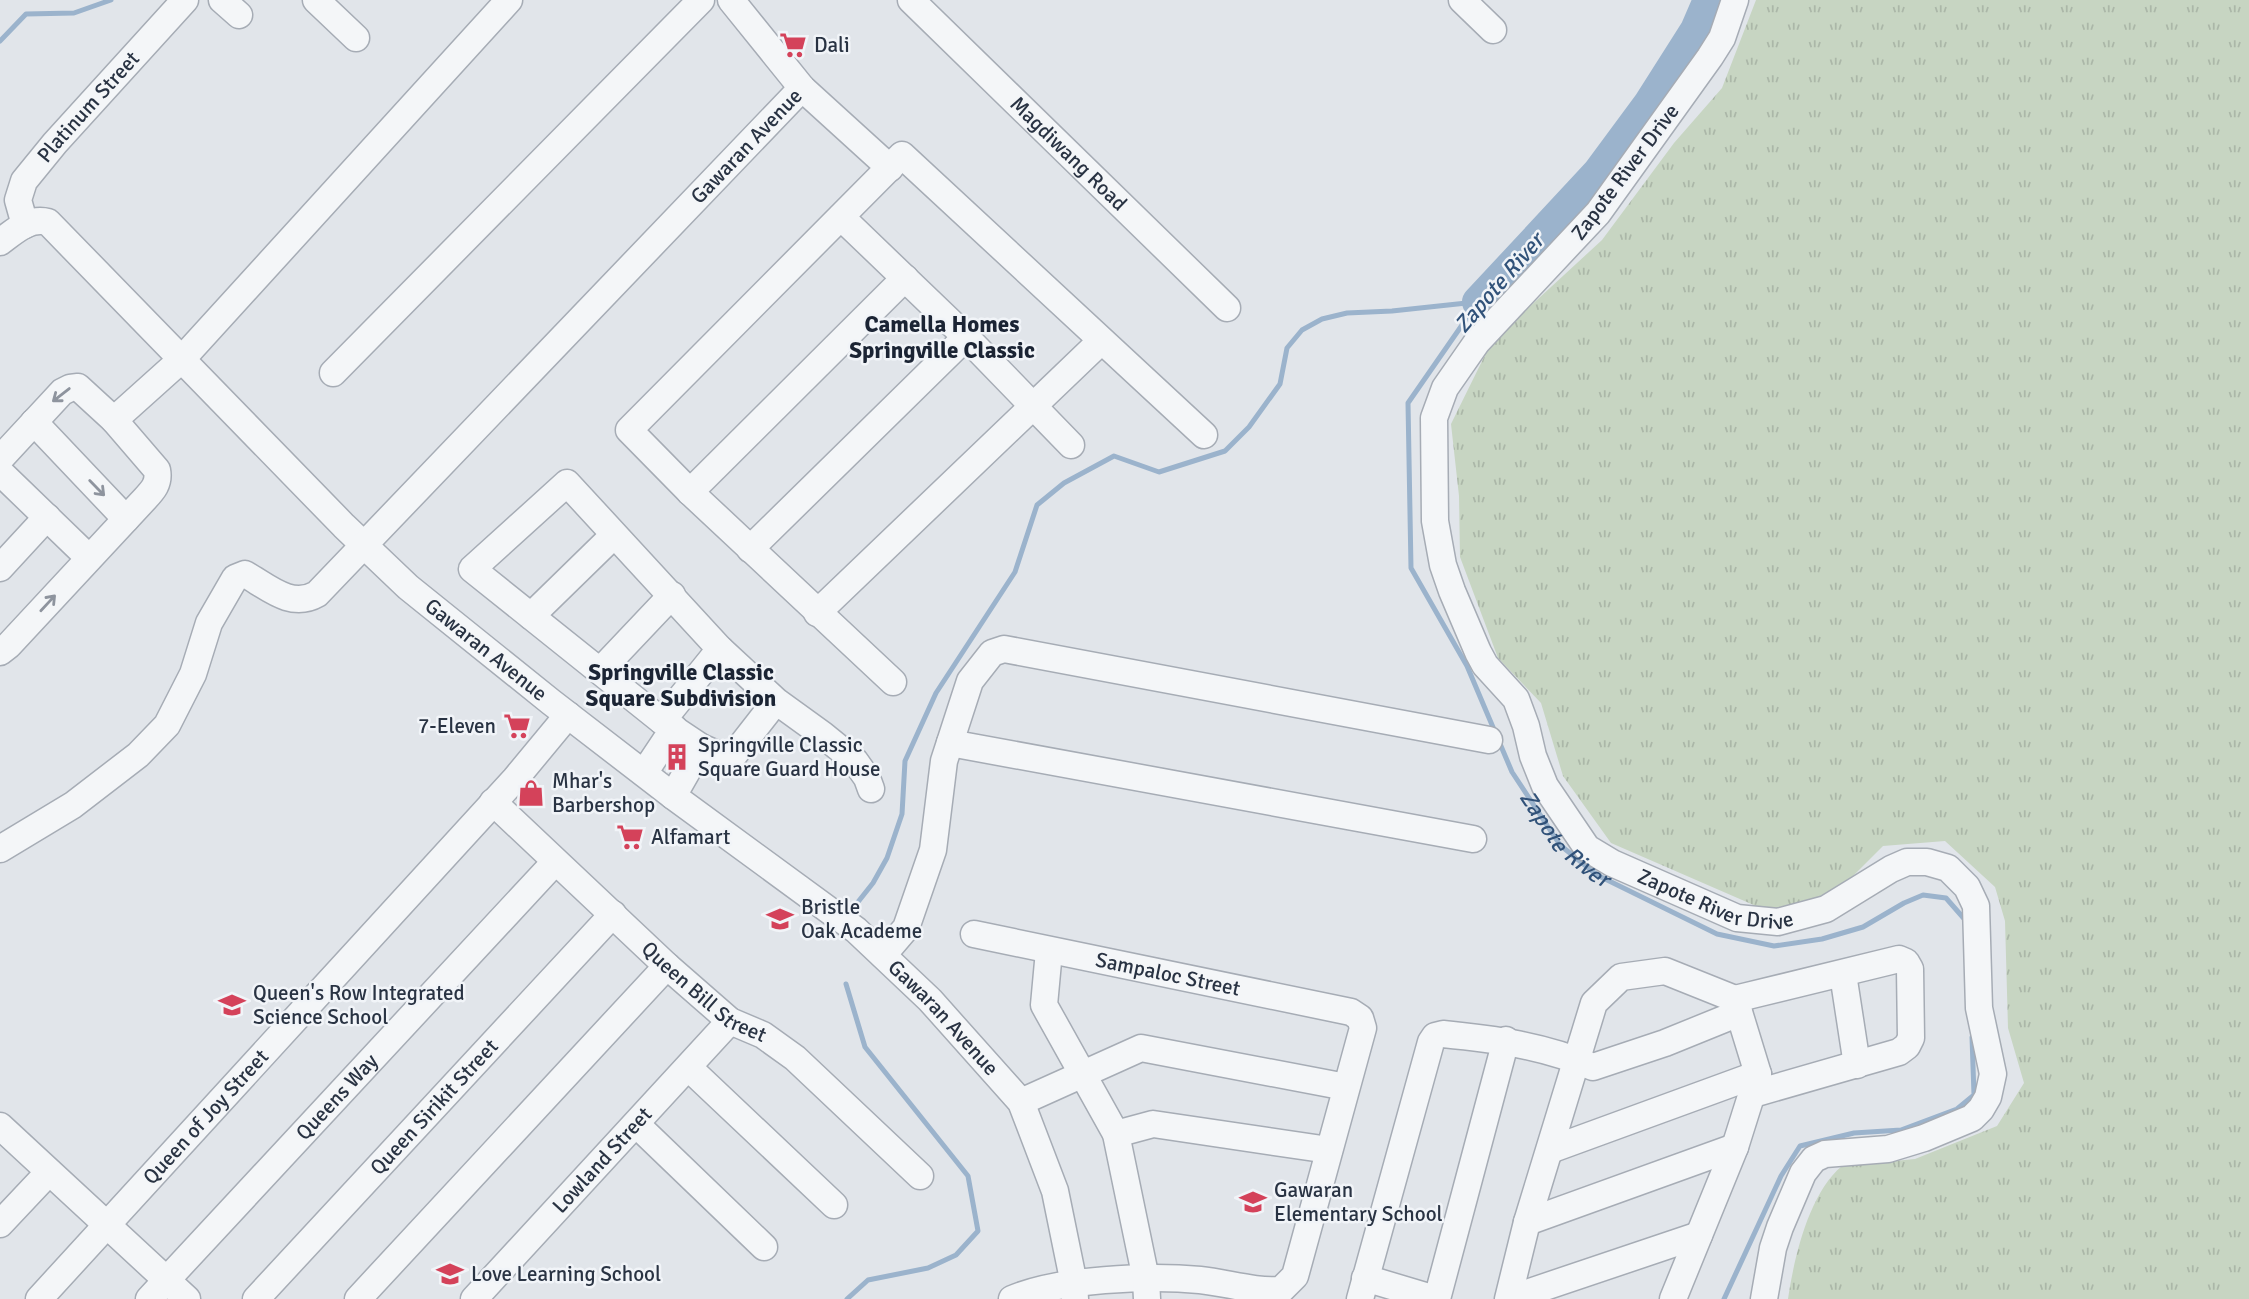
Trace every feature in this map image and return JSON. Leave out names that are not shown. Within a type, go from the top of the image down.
[{"type":"street","name":"Platinum Street","points":[[25,225],[19,200],[10,184],[24,181],[185,0]]},
{"type":"street","points":[[316,0],[356,38]]},
{"type":"street","points":[[114,421],[182,359],[509,0]]},
{"type":"street","points":[[333,373],[701,0]]},
{"type":"street","points":[[1462,0],[1493,30]]},
{"type":"street","name":"Zapote River Drive","points":[[1735,0],[1722,38],[1710,57],[1598,212],[1476,342],[1445,388],[1434,418],[1435,521],[1443,565],[1478,652],[1485,665],[1516,699],[1545,786],[1587,848],[1612,863],[1737,918],[1778,922],[1801,918],[1826,909],[1907,862],[1927,862],[1948,868],[1967,887],[1976,906],[1979,1007],[1993,1074],[1988,1097],[1972,1118],[1924,1138],[1888,1149],[1825,1154],[1814,1159],[1802,1172],[1780,1227],[1773,1248],[1764,1299]]},
{"type":"street","name":"Magdiwang Road","points":[[915,1],[1227,308]]},
{"type":"street","name":"Gawaran Avenue","points":[[739,3],[803,88],[364,545],[408,587],[568,715],[856,930],[930,1000],[1021,1102],[1055,1191],[1074,1291]]},
{"type":"street","points":[[803,88],[890,168]]},
{"type":"street","points":[[893,682],[690,492],[629,430],[902,155],[1204,435]]},
{"type":"street","points":[[841,216],[966,337],[1071,445]]},
{"type":"street","points":[[0,242],[37,219],[48,222],[364,545],[317,594],[305,601],[290,599],[245,574],[234,578],[209,623],[193,674],[167,725],[138,755],[73,805],[0,849]]},
{"type":"street","points":[[690,492],[905,278]]},
{"type":"street","points":[[750,549],[966,337]]},
{"type":"street","points":[[817,613],[1101,341]]},
{"type":"street","points":[[0,459],[62,392],[78,387],[114,421],[157,470],[158,477],[156,486],[127,519],[0,652]]},
{"type":"street","points":[[34,422],[127,519]]},
{"type":"street","points":[[0,472],[89,558]]},
{"type":"street","points":[[776,701],[730,760],[701,747],[668,724],[472,569],[566,483],[720,649],[776,701],[855,761],[871,789]]},
{"type":"street","points":[[0,568],[47,517]]},
{"type":"street","points":[[531,616],[614,535]]},
{"type":"street","points":[[601,670],[671,595]]},
{"type":"street","points":[[644,773],[668,724],[720,649]]},
{"type":"street","points":[[883,956],[906,928],[933,850],[944,761],[970,681],[992,653],[1004,649],[1489,740]]},
{"type":"street","name":"Queen of Joy Street","points":[[40,1299],[493,802],[568,715]]},
{"type":"street","points":[[950,743],[1474,839]]},
{"type":"street","points":[[673,796],[701,747]]},
{"type":"street","name":"Queen Bill Street","points":[[493,802],[667,966],[730,1021],[763,1035],[795,1058],[920,1176]]},
{"type":"street","name":"Queens Way","points":[[158,1290],[555,862]]},
{"type":"street","name":"Queen Sirikit Street","points":[[256,1299],[613,914]]},
{"type":"street","name":"Sampaloc Street","points":[[974,934],[1352,1012],[1360,1018],[1363,1028],[1346,1087]]},
{"type":"street","points":[[1049,951],[1044,1005],[1116,1134],[1146,1289]]},
{"type":"street","points":[[1506,1040],[1436,1299],[1362,1288],[1431,1042],[1435,1036],[1443,1034],[1506,1040],[1577,1059],[1593,1066],[1619,1060],[1737,1006],[1899,959],[1906,962],[1910,970],[1911,1038],[1907,1046],[1899,1052],[1857,1065],[1755,1084],[1550,1150]]},
{"type":"street","points":[[358,1299],[667,966]]},
{"type":"street","points":[[1508,1299],[1527,1222],[1594,1003],[1621,977],[1665,971],[1737,1006]]},
{"type":"street","points":[[1843,974],[1857,1065]]},
{"type":"street","points":[[1673,1299],[1735,1147],[1755,1084],[1737,1006]]},
{"type":"street","name":"Lowland Street","points":[[474,1299],[730,1021]]},
{"type":"street","points":[[1012,1299],[1029,1292],[1146,1289],[1200,1280],[1266,1291],[1281,1290],[1295,1276],[1346,1087],[1141,1048],[1021,1102]]},
{"type":"street","points":[[689,1068],[834,1205]]},
{"type":"street","points":[[636,1124],[764,1247]]},
{"type":"street","points":[[1116,1134],[1153,1124],[1329,1150]]},
{"type":"street","points":[[0,1126],[107,1224],[158,1290],[187,1299]]},
{"type":"street","points":[[1527,1222],[1735,1147]]},
{"type":"street","points":[[0,1224],[49,1172]]},
{"type":"street","points":[[1508,1299],[1699,1235]]},
{"type":"green space","points":[[1756,0],[2249,0],[2249,1299],[1788,1299],[1799,1246],[1812,1209],[1820,1192],[1842,1166],[1915,1159],[1997,1126],[2024,1083],[2008,1028],[2005,921],[1995,887],[1945,841],[1883,846],[1835,894],[1772,913],[1611,843],[1563,776],[1541,703],[1498,658],[1460,557],[1459,496],[1451,424],[1486,353],[1526,310],[1602,240],[1674,143],[1722,88]]},
{"type":"waterway","points":[[0,41],[26,14],[74,13],[111,0]]},
{"type":"waterway","name":"Zapote River","points":[[1478,302],[1598,173],[1649,104],[1696,30],[1709,0]]},
{"type":"waterway","points":[[854,907],[873,883],[887,858],[902,814],[905,761],[936,693],[1015,572],[1037,505],[1064,483],[1114,456],[1159,472],[1225,451],[1249,427],[1280,384],[1287,348],[1302,330],[1322,319],[1347,313],[1476,302]]},
{"type":"waterway","name":"Zapote River","points":[[1478,302],[1408,403],[1411,568],[1467,666],[1512,772],[1560,845],[1597,875],[1717,934],[1774,946],[1822,939],[1863,927],[1923,895],[1946,898],[1967,922]]},
{"type":"waterway","points":[[846,984],[865,1047],[968,1176],[978,1231],[956,1255],[928,1268],[868,1280],[847,1299]]},
{"type":"waterway","name":"Zapote River","points":[[1724,1299],[1781,1176],[1800,1146],[1854,1133],[1901,1130],[1957,1109],[1974,1095],[1972,1037]]},
{"type":"place","name":"Dali","points":[[793,45]]},
{"type":"place","name":"7-Eleven","points":[[517,726]]},
{"type":"place","name":"Springville Classic Square Guard House","points":[[677,757]]},
{"type":"place","name":"Mhar's Barbershop","points":[[531,793]]},
{"type":"place","name":"Alfamart","points":[[630,837]]},
{"type":"place","name":"Bristle Oak Academe","points":[[780,919]]},
{"type":"place","name":"Queen's Row Integrated Science School","points":[[232,1005]]},
{"type":"place","name":"Gawaran Elementary School","points":[[1253,1202]]},
{"type":"place","name":"Love Learning School","points":[[450,1274]]},
{"type":"district","name":"Camella Homes Springville Classic","points":[[942,337]]},
{"type":"district","name":"Springville Classic Square Subdivision","points":[[681,685]]}]
